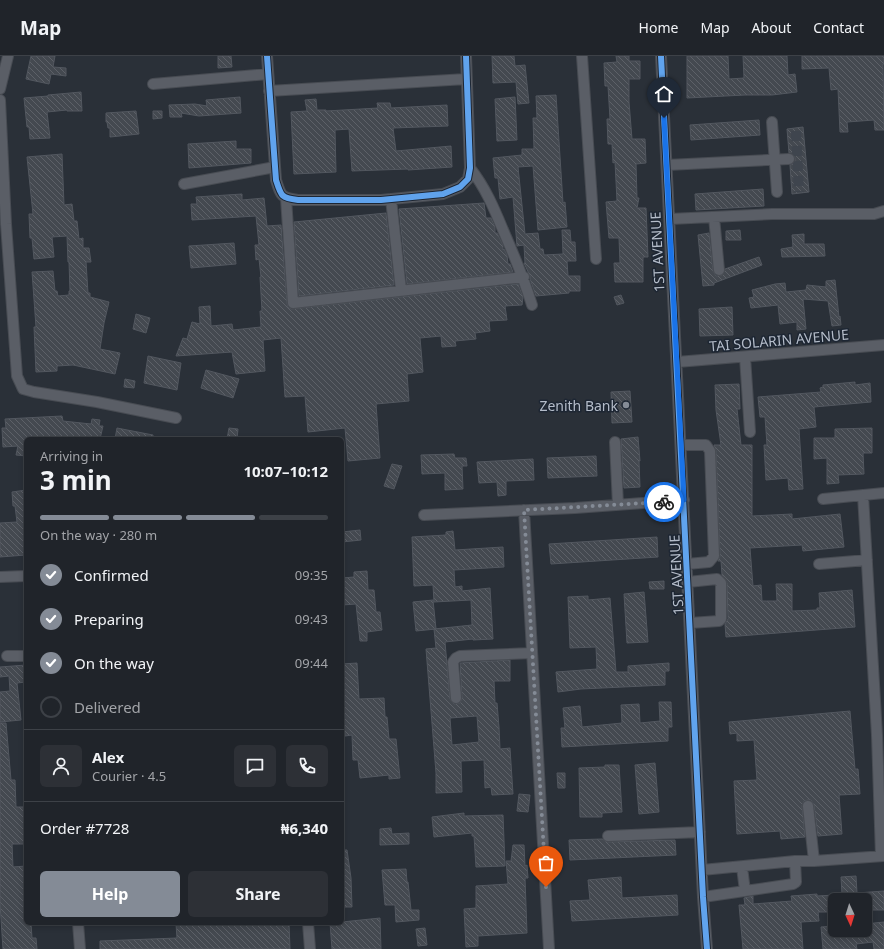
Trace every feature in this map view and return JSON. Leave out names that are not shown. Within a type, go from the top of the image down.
[{"type":"street","points":[[0,89],[8,56]]},
{"type":"street","points":[[267,56],[276,180],[280,194],[286,198],[298,200],[391,199],[443,194],[460,187],[468,180],[470,168],[466,56]]},
{"type":"street","points":[[582,56],[596,259]]},
{"type":"street","name":"1ST AVENUE","points":[[661,56],[703,897],[707,949]]},
{"type":"street","points":[[153,84],[268,74]]},
{"type":"street","points":[[269,91],[466,79]]},
{"type":"street","points":[[0,100],[3,225],[17,376],[23,389],[176,418]]},
{"type":"street","points":[[772,122],[777,192]]},
{"type":"street","points":[[667,165],[789,159]]},
{"type":"street","points":[[184,184],[275,167]]},
{"type":"street","points":[[470,168],[488,195],[524,277],[532,305]]},
{"type":"street","points":[[286,198],[293,303],[524,277]]},
{"type":"street","points":[[391,199],[401,290]]},
{"type":"street","points":[[670,219],[772,214],[874,214],[884,211]]},
{"type":"street","points":[[714,217],[719,270]]},
{"type":"street","name":"TAI SOLARIN AVENUE","points":[[677,362],[884,345]]},
{"type":"street","points":[[745,357],[750,432]]},
{"type":"street","points":[[615,442],[618,505]]},
{"type":"street","points":[[681,445],[706,446],[710,451],[714,556],[709,562],[687,564]]},
{"type":"street","points":[[823,499],[884,493]]},
{"type":"street","points":[[702,870],[795,861],[882,856],[881,735],[863,495]]},
{"type":"street","points":[[424,514],[618,505],[684,500]]},
{"type":"street","points":[[524,510],[549,949]]},
{"type":"street","points":[[819,564],[867,560]]},
{"type":"street","points":[[0,577],[24,576]]},
{"type":"street","points":[[688,582],[717,579],[720,583],[721,619],[719,621],[690,623]]},
{"type":"street","points":[[456,698],[453,662],[456,658],[460,656],[532,652]]},
{"type":"street","points":[[7,656],[24,656]]},
{"type":"street","points":[[808,806],[814,861]]},
{"type":"street","points":[[608,836],[700,832]]},
{"type":"street","points":[[703,897],[793,884],[796,882],[795,861]]},
{"type":"street","points":[[742,866],[745,891]]},
{"type":"street","points":[[78,925],[80,949]]},
{"type":"street","points":[[308,925],[310,949]]},
{"type":"building","points":[[31,56],[55,56],[53,67],[66,68],[66,76],[51,74],[49,84],[26,79]]},
{"type":"building","points":[[218,56],[231,56],[232,67],[218,68]]},
{"type":"building","points":[[492,56],[514,56],[515,66],[525,65],[529,103],[518,104],[516,82],[493,83]]},
{"type":"building","points":[[616,56],[629,56],[629,61],[640,61],[640,79],[629,79],[629,102],[632,139],[645,139],[646,163],[636,164],[637,198],[639,198],[637,208],[646,208],[648,257],[643,257],[643,282],[615,282],[614,263],[620,263],[619,238],[609,238],[606,202],[617,201],[615,162],[613,163],[612,144],[608,144],[607,119],[610,119],[608,86],[605,86],[604,63],[617,62]]},
{"type":"building","points":[[687,56],[728,56],[729,79],[744,78],[743,56],[787,56],[788,75],[795,74],[797,92],[772,95],[687,98]]},
{"type":"building","points":[[802,56],[884,56],[884,130],[875,130],[874,120],[847,122],[848,132],[840,132],[838,89],[831,90],[829,68],[802,69]]},
{"type":"building","points":[[81,92],[82,111],[67,110],[47,112],[50,138],[30,139],[29,127],[27,127],[24,98]]},
{"type":"building","points":[[556,95],[563,203],[565,202],[567,227],[538,230],[533,166],[518,167],[525,234],[538,233],[540,249],[543,249],[544,255],[563,254],[562,230],[570,230],[571,242],[575,242],[576,261],[567,261],[568,276],[580,276],[580,291],[569,291],[569,293],[536,296],[524,263],[524,245],[517,246],[513,197],[500,199],[498,178],[495,178],[493,158],[522,155],[522,149],[534,149],[533,118],[537,118],[536,96]]},
{"type":"building","points":[[240,97],[241,113],[199,116],[181,113],[182,117],[170,117],[169,105],[195,104],[207,106],[206,100]]},
{"type":"building","points":[[515,97],[517,140],[497,141],[495,99]]},
{"type":"building","points":[[316,99],[317,110],[326,111],[378,108],[377,103],[390,103],[391,108],[447,105],[448,126],[393,128],[396,151],[451,146],[452,167],[408,170],[352,171],[349,129],[335,130],[336,172],[294,174],[291,112],[307,111],[305,100]]},
{"type":"building","points":[[136,111],[139,134],[110,137],[110,128],[108,128],[106,122],[106,113]]},
{"type":"building","points":[[153,111],[162,111],[162,118],[153,119]]},
{"type":"building","points":[[759,120],[760,135],[691,140],[690,125]]},
{"type":"building","points":[[803,127],[809,192],[792,194],[790,165],[795,162],[795,158],[792,153],[789,153],[787,129]]},
{"type":"building","points":[[236,141],[236,149],[251,149],[251,163],[189,168],[188,144]]},
{"type":"building","points":[[62,154],[64,205],[72,204],[74,221],[77,221],[79,239],[83,238],[83,248],[89,248],[91,262],[86,262],[88,293],[90,293],[90,297],[109,302],[100,349],[120,353],[115,374],[73,365],[57,366],[57,371],[36,372],[34,327],[36,327],[32,272],[53,271],[55,291],[57,291],[58,296],[69,295],[69,262],[67,236],[52,237],[54,257],[34,259],[32,238],[30,238],[29,214],[33,214],[27,157]]},
{"type":"building","points":[[763,189],[764,206],[696,210],[695,194]]},
{"type":"building","points":[[242,194],[242,200],[264,198],[267,226],[281,225],[287,303],[288,307],[291,309],[518,284],[523,297],[522,305],[505,306],[507,320],[489,321],[490,331],[475,333],[476,339],[455,341],[456,346],[442,347],[441,336],[420,338],[423,372],[407,374],[409,401],[376,404],[380,458],[348,461],[345,428],[308,432],[305,396],[285,397],[281,338],[263,340],[265,371],[236,374],[232,352],[176,356],[183,338],[187,339],[192,322],[200,324],[199,307],[210,306],[211,326],[232,324],[233,330],[261,327],[261,277],[259,259],[256,260],[255,245],[259,245],[256,216],[192,220],[191,204],[197,204],[196,197]]},
{"type":"building","points":[[484,203],[486,218],[491,218],[495,227],[495,233],[497,233],[503,245],[503,250],[504,249],[507,255],[508,264],[510,264],[513,272],[407,284],[399,209]]},
{"type":"building","points":[[386,213],[394,285],[299,296],[294,222]]},
{"type":"building","points":[[740,230],[741,240],[726,240],[726,231]]},
{"type":"building","points":[[709,233],[713,271],[716,276],[722,275],[725,269],[759,257],[762,265],[714,283],[714,285],[703,286],[698,235]]},
{"type":"building","points":[[804,234],[804,244],[824,244],[825,256],[782,257],[781,249],[793,247],[792,235]]},
{"type":"building","points":[[234,243],[236,264],[191,268],[189,246]]},
{"type":"building","points":[[835,280],[841,325],[832,326],[828,301],[803,299],[806,329],[797,330],[797,322],[780,324],[778,305],[751,308],[749,298],[754,297],[752,290],[785,283],[786,292],[806,290],[807,285],[826,287],[826,281]]},
{"type":"building","points":[[621,295],[624,303],[617,305],[614,297]]},
{"type":"building","points":[[732,307],[733,335],[700,336],[699,309]]},
{"type":"building","points":[[136,314],[150,318],[146,333],[133,329]]},
{"type":"building","points":[[148,356],[181,363],[177,390],[144,383]]},
{"type":"building","points":[[206,370],[239,379],[233,398],[201,388]]},
{"type":"building","points":[[125,379],[135,381],[134,388],[124,387]]},
{"type":"building","points":[[855,382],[855,385],[870,383],[871,402],[814,407],[816,427],[799,429],[803,489],[789,490],[788,478],[766,480],[764,445],[767,445],[765,417],[760,417],[758,397],[821,392],[820,388],[823,387],[823,385]]},
{"type":"building","points":[[739,384],[740,409],[737,409],[741,445],[752,445],[752,516],[792,514],[792,519],[840,514],[844,547],[803,551],[802,545],[750,548],[753,586],[761,585],[762,601],[777,601],[776,584],[792,584],[792,611],[817,610],[817,608],[820,608],[819,593],[852,590],[855,627],[726,637],[725,624],[728,619],[727,583],[722,575],[721,561],[718,561],[720,556],[716,451],[714,445],[721,445],[716,410],[715,385]]},
{"type":"building","points":[[630,391],[632,422],[612,423],[611,392]]},
{"type":"building","points":[[62,416],[63,421],[91,424],[92,419],[100,420],[99,426],[103,426],[100,437],[24,437],[24,456],[16,455],[18,446],[3,447],[2,428],[6,428],[5,419]]},
{"type":"building","points":[[117,428],[153,435],[153,437],[115,437]]},
{"type":"building","points":[[229,428],[238,429],[237,437],[227,437]]},
{"type":"building","points":[[872,428],[872,453],[863,453],[864,474],[838,475],[839,483],[827,484],[827,458],[814,459],[814,438],[835,438],[835,429]]},
{"type":"building","points":[[638,437],[640,487],[624,488],[621,439]]},
{"type":"building","points":[[454,454],[455,458],[466,458],[467,466],[462,466],[463,489],[445,490],[445,473],[422,474],[421,455]]},
{"type":"building","points":[[596,456],[597,476],[548,478],[547,458]]},
{"type":"building","points":[[533,459],[534,480],[506,481],[506,495],[498,496],[497,482],[479,483],[477,462]]},
{"type":"building","points":[[392,464],[402,466],[394,489],[384,486]]},
{"type":"building","points":[[24,490],[24,555],[0,557],[0,523],[17,522],[15,506],[13,506],[12,492]]},
{"type":"building","points":[[360,530],[361,540],[344,542],[344,532]]},
{"type":"building","points":[[453,531],[455,550],[503,547],[504,567],[454,570],[455,587],[462,586],[462,591],[490,588],[493,639],[473,639],[445,642],[450,699],[454,704],[460,703],[462,698],[460,663],[510,660],[510,681],[494,681],[500,749],[510,748],[513,794],[492,795],[491,787],[485,788],[484,760],[461,761],[462,792],[436,793],[436,773],[426,649],[436,648],[434,629],[472,625],[471,600],[434,602],[433,585],[414,586],[412,537],[446,535],[446,532]],"holes":[[[477,716],[479,742],[452,745],[450,718]]]},
{"type":"building","points":[[657,537],[658,557],[551,564],[549,544]]},
{"type":"building","points":[[367,571],[368,590],[374,590],[376,612],[380,612],[382,630],[367,632],[367,641],[360,641],[356,604],[344,605],[344,578],[354,577],[354,572]]},
{"type":"building","points":[[664,581],[664,589],[650,589],[649,582]]},
{"type":"building","points":[[644,592],[648,642],[627,643],[624,594]]},
{"type":"building","points":[[588,596],[588,600],[610,598],[616,672],[628,672],[628,666],[669,663],[669,671],[665,671],[665,685],[581,689],[558,692],[556,672],[597,669],[596,647],[570,648],[568,597]]},
{"type":"building","points":[[433,600],[436,629],[416,631],[413,602]]},
{"type":"building","points":[[357,663],[359,699],[384,698],[385,717],[387,717],[389,739],[396,739],[400,778],[389,779],[389,775],[360,778],[358,760],[353,760],[352,735],[345,736],[344,664]]},
{"type":"building","points":[[24,665],[24,682],[17,683],[21,720],[0,722],[0,692],[10,691],[9,676],[0,677],[0,667]]},
{"type":"building","points":[[659,702],[671,702],[672,727],[668,727],[668,741],[562,747],[561,728],[565,728],[563,708],[580,706],[582,727],[622,723],[621,705],[639,704],[640,723],[660,721]]},
{"type":"building","points":[[850,711],[855,769],[858,769],[860,794],[839,795],[842,834],[818,836],[814,805],[811,800],[808,800],[804,801],[802,806],[805,837],[781,839],[780,831],[737,834],[734,781],[757,780],[754,740],[737,741],[737,733],[730,734],[729,722]]},
{"type":"building","points":[[0,723],[6,723],[11,780],[15,780],[16,807],[24,807],[24,844],[12,844],[13,867],[24,866],[24,925],[31,925],[32,938],[36,938],[37,949],[3,949],[0,904]]},
{"type":"building","points":[[655,763],[659,812],[639,814],[635,765]]},
{"type":"building","points":[[605,765],[619,765],[622,812],[602,813],[602,817],[580,817],[579,768],[605,767]]},
{"type":"building","points":[[557,773],[565,773],[565,788],[558,788]]},
{"type":"building","points":[[519,794],[530,795],[528,812],[517,811]]},
{"type":"building","points":[[464,813],[464,816],[503,815],[505,866],[476,867],[474,836],[472,836],[472,833],[434,837],[432,817]]},
{"type":"building","points":[[391,828],[392,834],[409,833],[409,844],[380,845],[380,829]]},
{"type":"building","points":[[602,839],[608,842],[675,840],[676,855],[570,860],[569,840]]},
{"type":"building","points":[[513,845],[524,845],[525,866],[527,865],[528,878],[525,878],[527,933],[478,936],[478,946],[466,947],[464,909],[476,908],[476,886],[508,884],[506,861],[511,861]]},
{"type":"building","points":[[344,850],[347,850],[351,878],[352,907],[344,907]]},
{"type":"building","points":[[406,869],[411,910],[419,910],[419,920],[396,922],[395,905],[385,905],[382,870]]},
{"type":"building","points":[[856,876],[857,893],[842,893],[841,877]]},
{"type":"building","points":[[621,877],[622,898],[677,895],[678,915],[572,921],[570,901],[590,900],[588,880]]},
{"type":"building","points":[[884,891],[884,910],[872,910],[872,893],[857,893]]},
{"type":"building","points":[[817,894],[817,896],[828,895],[828,912],[818,912],[819,921],[801,922],[803,949],[743,949],[739,905],[745,905],[744,898],[753,896],[753,904],[792,901],[791,896]]},
{"type":"building","points":[[380,918],[381,949],[332,949],[330,925],[344,925],[344,922]]},
{"type":"building","points":[[884,922],[884,949],[874,949],[873,942],[856,944],[857,949],[823,949],[821,927],[828,926],[828,937],[872,937],[872,923]]},
{"type":"building","points":[[176,925],[289,925],[290,949],[100,949],[100,941],[177,938]]},
{"type":"building","points":[[425,928],[427,945],[418,946],[416,929]]},
{"type":"tunnel","points":[[796,131],[799,192]]},
{"type":"cycle path","points":[[267,56],[276,180],[282,195],[298,200],[381,200],[443,194],[460,187],[468,179],[470,168],[466,56]]},
{"type":"cycle path","points":[[661,56],[703,897],[707,949]]},
{"type":"way so far","points":[[546,887],[524,510],[664,502]]},
{"type":"place","name":"Zenith Bank","points":[[626,405]]},
{"type":"route","points":[[664,118],[684,500],[664,502]]}]
